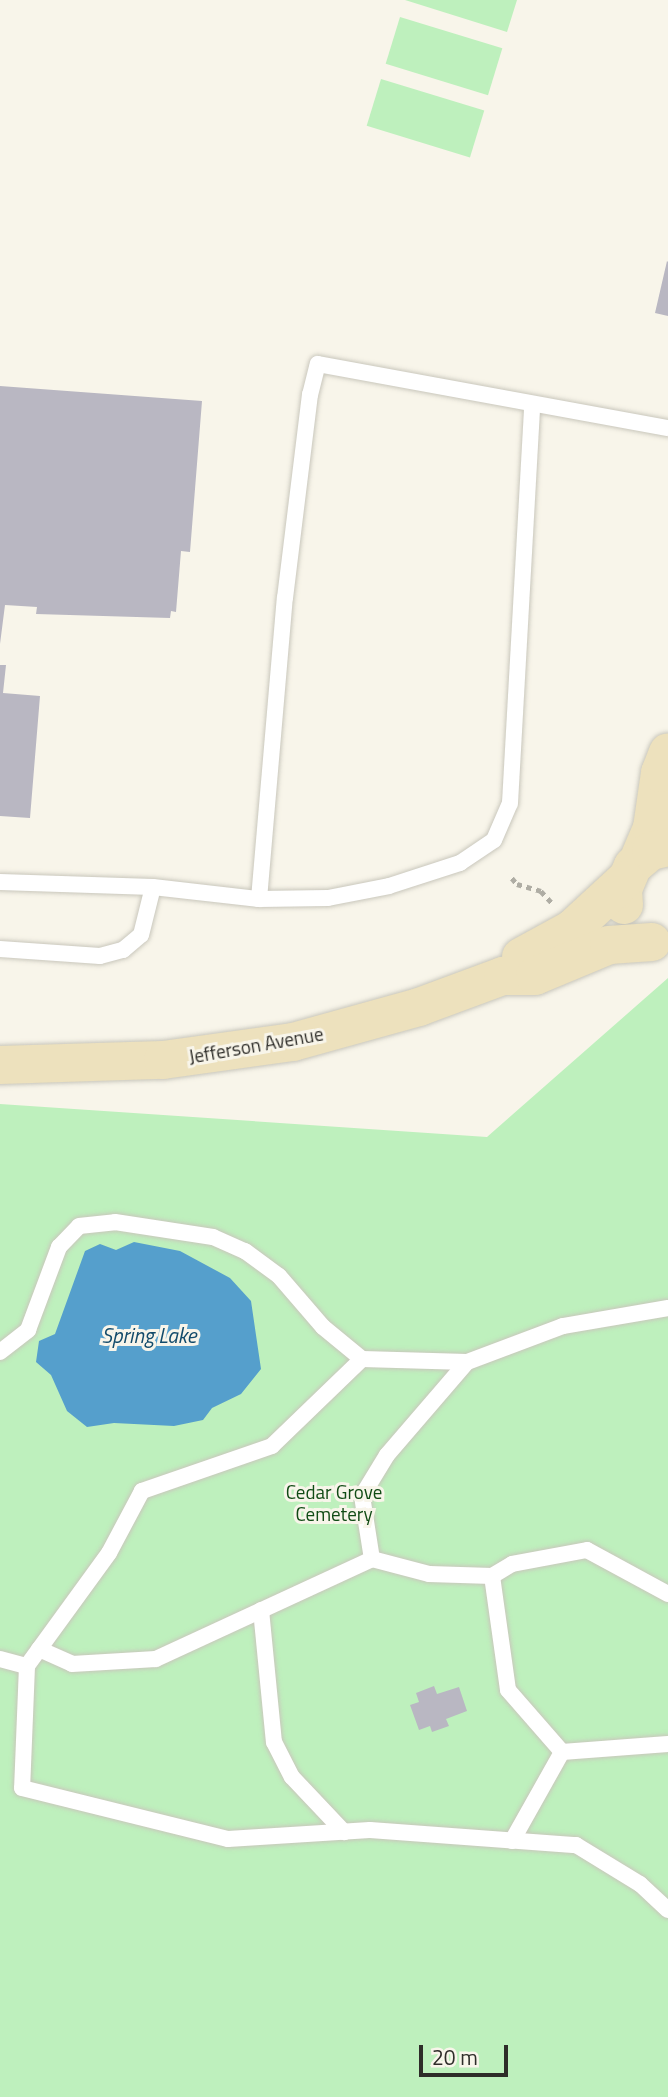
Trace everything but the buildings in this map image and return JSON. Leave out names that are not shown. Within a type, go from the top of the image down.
[{"type":"main road","points":[[660,944],[626,916],[653,828],[660,773],[668,752]]},
{"type":"main road","name":"Jefferson Avenue","points":[[503,976],[519,958],[572,929],[644,863]]},
{"type":"main road","name":"Jefferson Avenue","points":[[0,1065],[149,1062],[293,1042],[419,1007],[503,976],[526,979],[609,945],[660,944]]},
{"type":"lane","points":[[259,899],[285,598],[310,395],[318,364],[668,428]]},
{"type":"lane","points":[[0,882],[153,887],[259,899],[328,898],[389,886],[460,863],[494,840],[510,803],[532,405]]},
{"type":"lane","points":[[0,948],[100,956],[123,950],[141,935],[153,887]]},
{"type":"lane","points":[[0,1352],[28,1330],[59,1247],[79,1226],[115,1222],[213,1237],[245,1251],[279,1276],[323,1327],[362,1359],[467,1362],[563,1326],[668,1308]]},
{"type":"lane","points":[[362,1359],[272,1446],[142,1491],[109,1553],[27,1666],[22,1788],[228,1839],[344,1832],[576,1845],[640,1884],[668,1910]]},
{"type":"lane","points":[[372,1559],[362,1496],[387,1455],[467,1362]]},
{"type":"lane","points":[[39,1649],[72,1664],[156,1659],[372,1559],[429,1574],[492,1576],[512,1564],[587,1550],[668,1594]]},
{"type":"lane","points":[[492,1576],[508,1690],[562,1752]]},
{"type":"lane","points":[[261,1610],[274,1742],[292,1777],[344,1832]]},
{"type":"lane","points":[[0,1659],[27,1666]]},
{"type":"lane","points":[[562,1752],[668,1744]]},
{"type":"lane","points":[[512,1841],[562,1752]]},
{"type":"path","points":[[512,878],[517,884],[541,891],[558,910]]},
{"type":"green space","points":[[405,0],[517,0],[507,32]]},
{"type":"green space","points":[[400,17],[502,48],[488,95],[386,64]]},
{"type":"green space","points":[[381,79],[484,111],[470,157],[367,126]]},
{"type":"green space","name":"Cedar Grove Cemetery","points":[[668,978],[668,2097],[0,2097],[0,1104],[487,1137]]},
{"type":"water","name":"Spring Lake","points":[[134,1242],[180,1251],[230,1278],[251,1301],[261,1369],[241,1394],[212,1408],[203,1420],[174,1426],[114,1423],[87,1427],[67,1411],[51,1375],[36,1362],[39,1341],[55,1334],[85,1251],[100,1244],[116,1250]]}]
